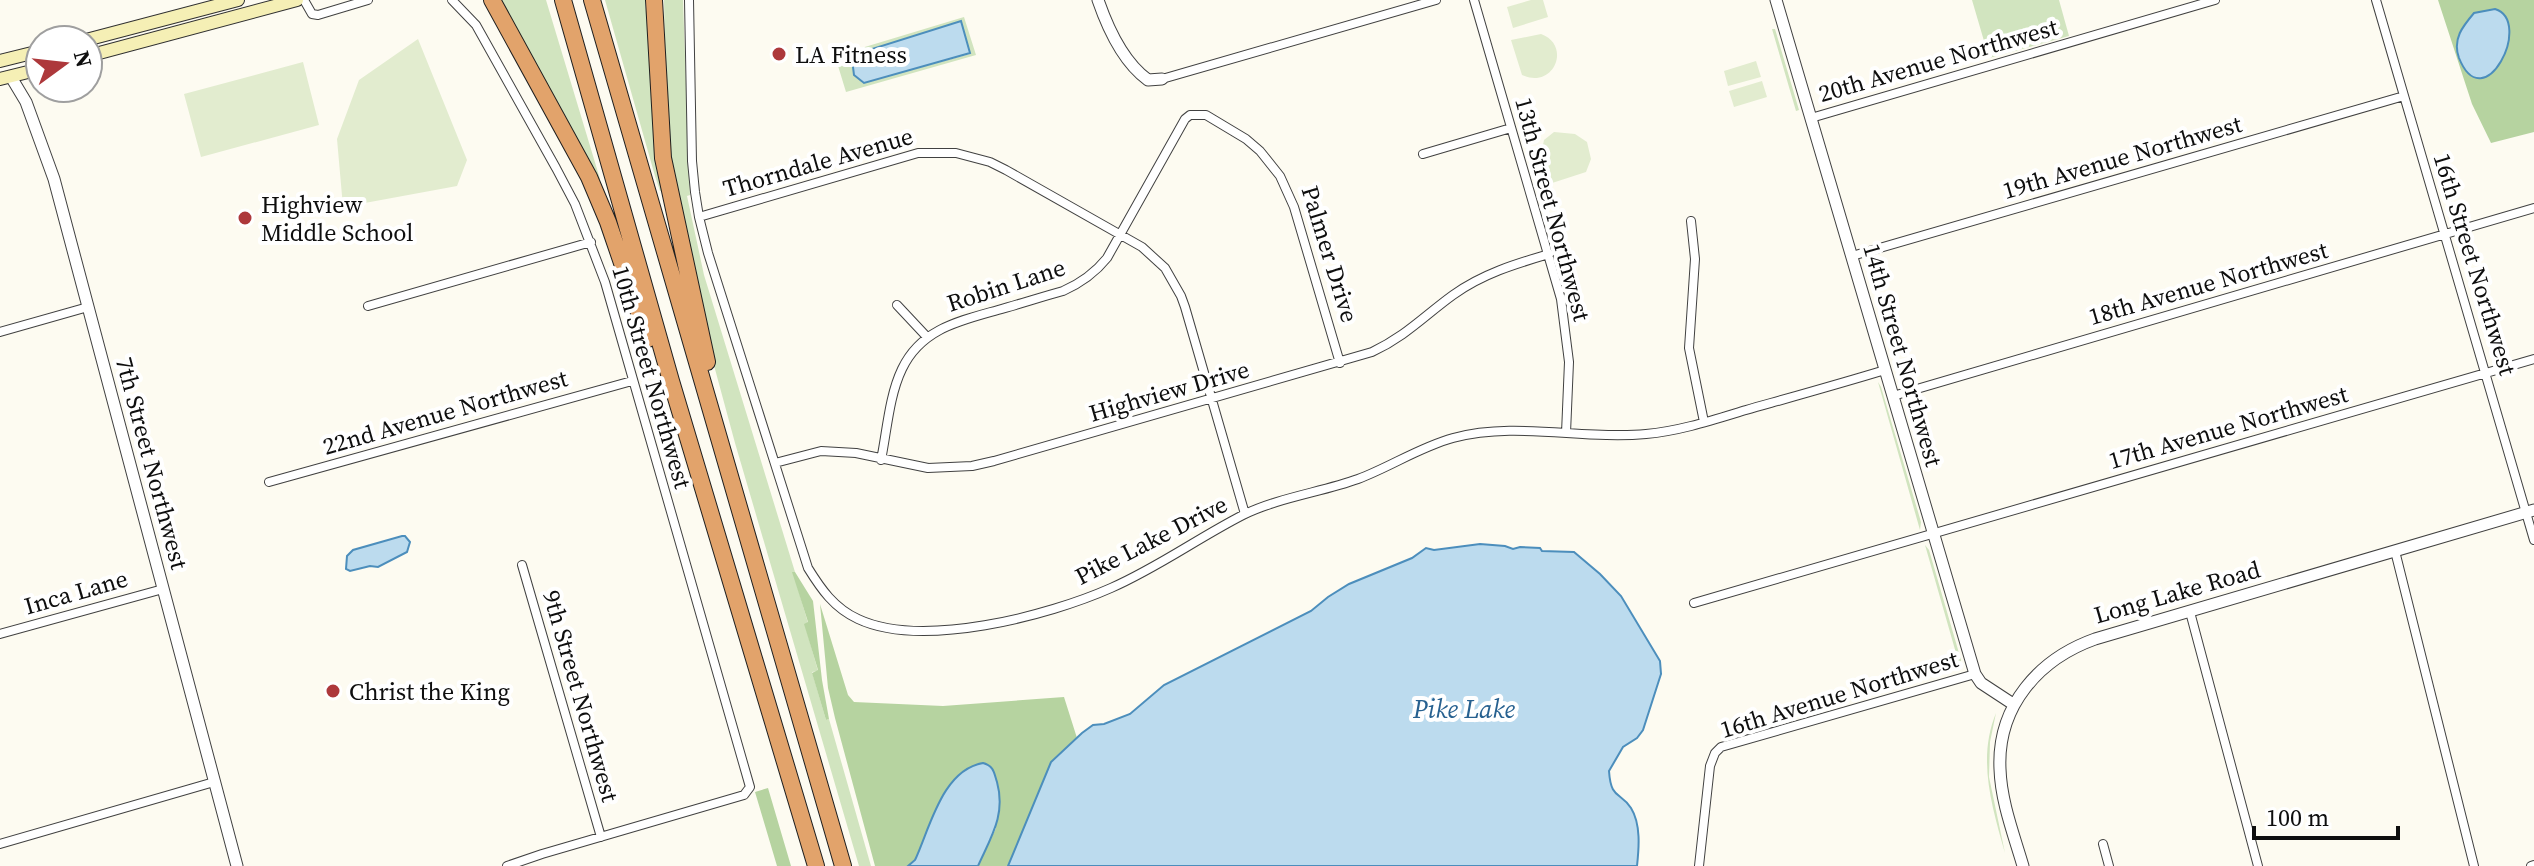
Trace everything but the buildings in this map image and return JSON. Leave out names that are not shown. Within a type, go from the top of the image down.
[{"type":"highway","points":[[492,0],[589,177],[608,222],[650,344],[671,381]]},
{"type":"highway","points":[[563,0],[671,381],[816,866]]},
{"type":"highway","points":[[592,0],[843,866]]},
{"type":"highway","points":[[654,0],[663,158],[705,350],[713,415]]},
{"type":"main road","points":[[104,35],[238,0]]},
{"type":"main road","points":[[104,52],[297,0]]},
{"type":"main road","points":[[1,60],[24,55]]},
{"type":"street","points":[[304,0],[312,14],[318,15],[368,0]]},
{"type":"street","name":"10th Street Northwest","points":[[452,0],[476,25],[569,192],[591,242],[750,781],[748,792],[739,797],[601,837]]},
{"type":"street","name":"Pike Lake Drive","points":[[689,0],[692,161],[699,217],[708,253],[808,568],[842,610],[874,625],[944,629],[1002,622],[1047,612],[1142,574],[1245,514],[1361,478],[1452,438],[1493,431],[1663,433],[1885,370]]},
{"type":"street","points":[[1098,0],[1116,41],[1148,80],[1162,79],[1436,0]]},
{"type":"street","name":"13th Street Northwest","points":[[1474,0],[1549,254],[1566,326],[1569,362],[1566,433]]},
{"type":"street","name":"14th Street Northwest","points":[[1776,0],[1975,674]]},
{"type":"street","name":"20th Avenue Northwest","points":[[1811,118],[2215,0]]},
{"type":"street","name":"16th Street Northwest","points":[[2376,0],[2530,512],[2534,540]]},
{"type":"street","points":[[1,60],[6,78]]},
{"type":"street","name":"7th Street Northwest","points":[[6,78],[26,102],[54,179],[237,866]]},
{"type":"street","name":"19th Avenue Northwest","points":[[1852,256],[2404,96]]},
{"type":"street","name":"Robin Lane","points":[[881,460],[901,371],[908,358],[927,337],[951,323],[1063,291],[1098,268],[1190,115]]},
{"type":"street","name":"Palmer Drive","points":[[1190,115],[1206,115],[1246,139],[1280,176],[1294,207],[1340,363]]},
{"type":"street","points":[[1423,154],[1511,128]]},
{"type":"street","name":"Thorndale Avenue","points":[[699,217],[901,157],[935,152],[956,153],[990,162],[1142,247],[1173,280],[1185,307],[1245,514]]},
{"type":"street","name":"18th Avenue Northwest","points":[[1893,396],[2534,208]]},
{"type":"street","points":[[1691,221],[1695,259],[1689,348],[1704,422]]},
{"type":"street","points":[[368,306],[591,242]]},
{"type":"street","name":"Highview Drive","points":[[775,463],[821,451],[856,453],[928,468],[972,466],[1340,363],[1391,343],[1472,282],[1513,264],[1549,254]]},
{"type":"street","points":[[897,305],[927,337]]},
{"type":"street","points":[[0,332],[88,307]]},
{"type":"street","name":"17th Avenue Northwest","points":[[1694,603],[2534,359]]},
{"type":"street","name":"22nd Avenue Northwest","points":[[269,482],[632,381]]},
{"type":"street","name":"Long Lake Road","points":[[2018,866],[1999,768],[2003,735],[2013,704],[2035,675],[2067,651],[2095,639],[2530,512]]},
{"type":"street","points":[[2395,551],[2474,866]]},
{"type":"street","name":"9th Street Northwest","points":[[522,565],[601,837]]},
{"type":"street","name":"Inca Lane","points":[[0,634],[163,589]]},
{"type":"street","points":[[2190,612],[2258,866]]},
{"type":"street","points":[[1975,674],[1981,683],[2013,704]]},
{"type":"street","name":"16th Avenue Northwest","points":[[1699,866],[1710,766],[1715,753],[1729,744],[1975,674]]},
{"type":"street","points":[[0,844],[214,782]]},
{"type":"street","points":[[507,866],[601,837]]},
{"type":"street","points":[[2103,844],[2109,866]]},
{"type":"green space","points":[[499,0],[546,0],[600,179],[595,181]]},
{"type":"green space","points":[[605,0],[645,0],[657,139],[665,190],[660,191],[655,176]]},
{"type":"green space","points":[[664,0],[683,0],[690,195],[687,196],[704,275],[795,572],[818,671],[812,672],[826,720],[829,719],[871,866],[859,866],[712,358],[672,183],[666,122]]},
{"type":"green space","points":[[1543,0],[1548,17],[1513,28],[1507,7]]},
{"type":"green space","points":[[1972,0],[2059,0],[2069,36],[1989,58]]},
{"type":"green space","points":[[2438,0],[2534,0],[2534,132],[2491,143],[2472,104]]},
{"type":"green space","points":[[964,17],[976,55],[846,92],[835,56]],"holes":[[[960,21],[970,54],[862,83],[856,54]]]},
{"type":"green space","points":[[1772,29],[1775,29],[1799,110],[1796,111]]},
{"type":"green space","points":[[1541,34],[1556,47],[1555,64],[1543,76],[1533,78],[1522,75],[1511,40]]},
{"type":"green space","points":[[418,39],[467,160],[457,186],[343,207],[337,139],[359,80]]},
{"type":"green space","points":[[1756,61],[1761,77],[1728,86],[1724,71]]},
{"type":"green space","points":[[303,62],[319,125],[201,157],[184,94]]},
{"type":"green space","points":[[1762,81],[1767,97],[1734,107],[1729,91]]},
{"type":"green space","points":[[1554,132],[1575,134],[1587,142],[1591,159],[1586,172],[1549,184],[1541,155],[1544,140]]},
{"type":"green space","points":[[1878,382],[1921,522],[1920,530]]},
{"type":"green space","points":[[1925,545],[1961,660],[1960,667]]},
{"type":"green space","points":[[792,572],[795,572],[813,601],[829,719],[826,720],[812,673],[818,670],[804,624],[808,622]]},
{"type":"green space","points":[[820,604],[848,695],[854,702],[943,706],[1064,697],[1077,738],[1051,762],[1008,866],[978,866],[996,828],[927,834],[915,860],[908,866],[875,866],[828,688]]},
{"type":"green space","points":[[1996,713],[1990,742],[1989,777],[2005,853],[1988,783],[1990,730]]},
{"type":"green space","points":[[768,788],[791,866],[777,866],[755,792]]},
{"type":"water","points":[[2495,9],[2506,17],[2509,30],[2507,46],[2492,73],[2481,78],[2469,74],[2459,58],[2458,39],[2474,13]]},
{"type":"water","points":[[961,21],[970,53],[864,83],[854,75],[852,59],[856,54]]},
{"type":"water","points":[[402,536],[410,542],[407,552],[378,567],[346,569],[347,556],[353,550]]},
{"type":"water","name":"Pike Lake","points":[[1480,544],[1574,552],[1621,596],[1660,661],[1661,674],[1643,730],[1623,747],[1609,771],[1614,791],[1631,808],[1636,821],[1639,844],[1637,866],[1008,866],[1051,762],[1093,725],[1130,714],[1164,685],[1311,611],[1349,584],[1412,558],[1426,548],[1434,550]]},
{"type":"water","points":[[983,763],[994,773],[1000,805],[996,826],[978,866],[908,866],[915,860],[947,788],[969,768]]},
{"type":"place","name":"LA Fitness","points":[[779,54]]},
{"type":"place","name":"Highview Middle School","points":[[245,218]]},
{"type":"place","name":"Christ the King","points":[[333,691]]}]
